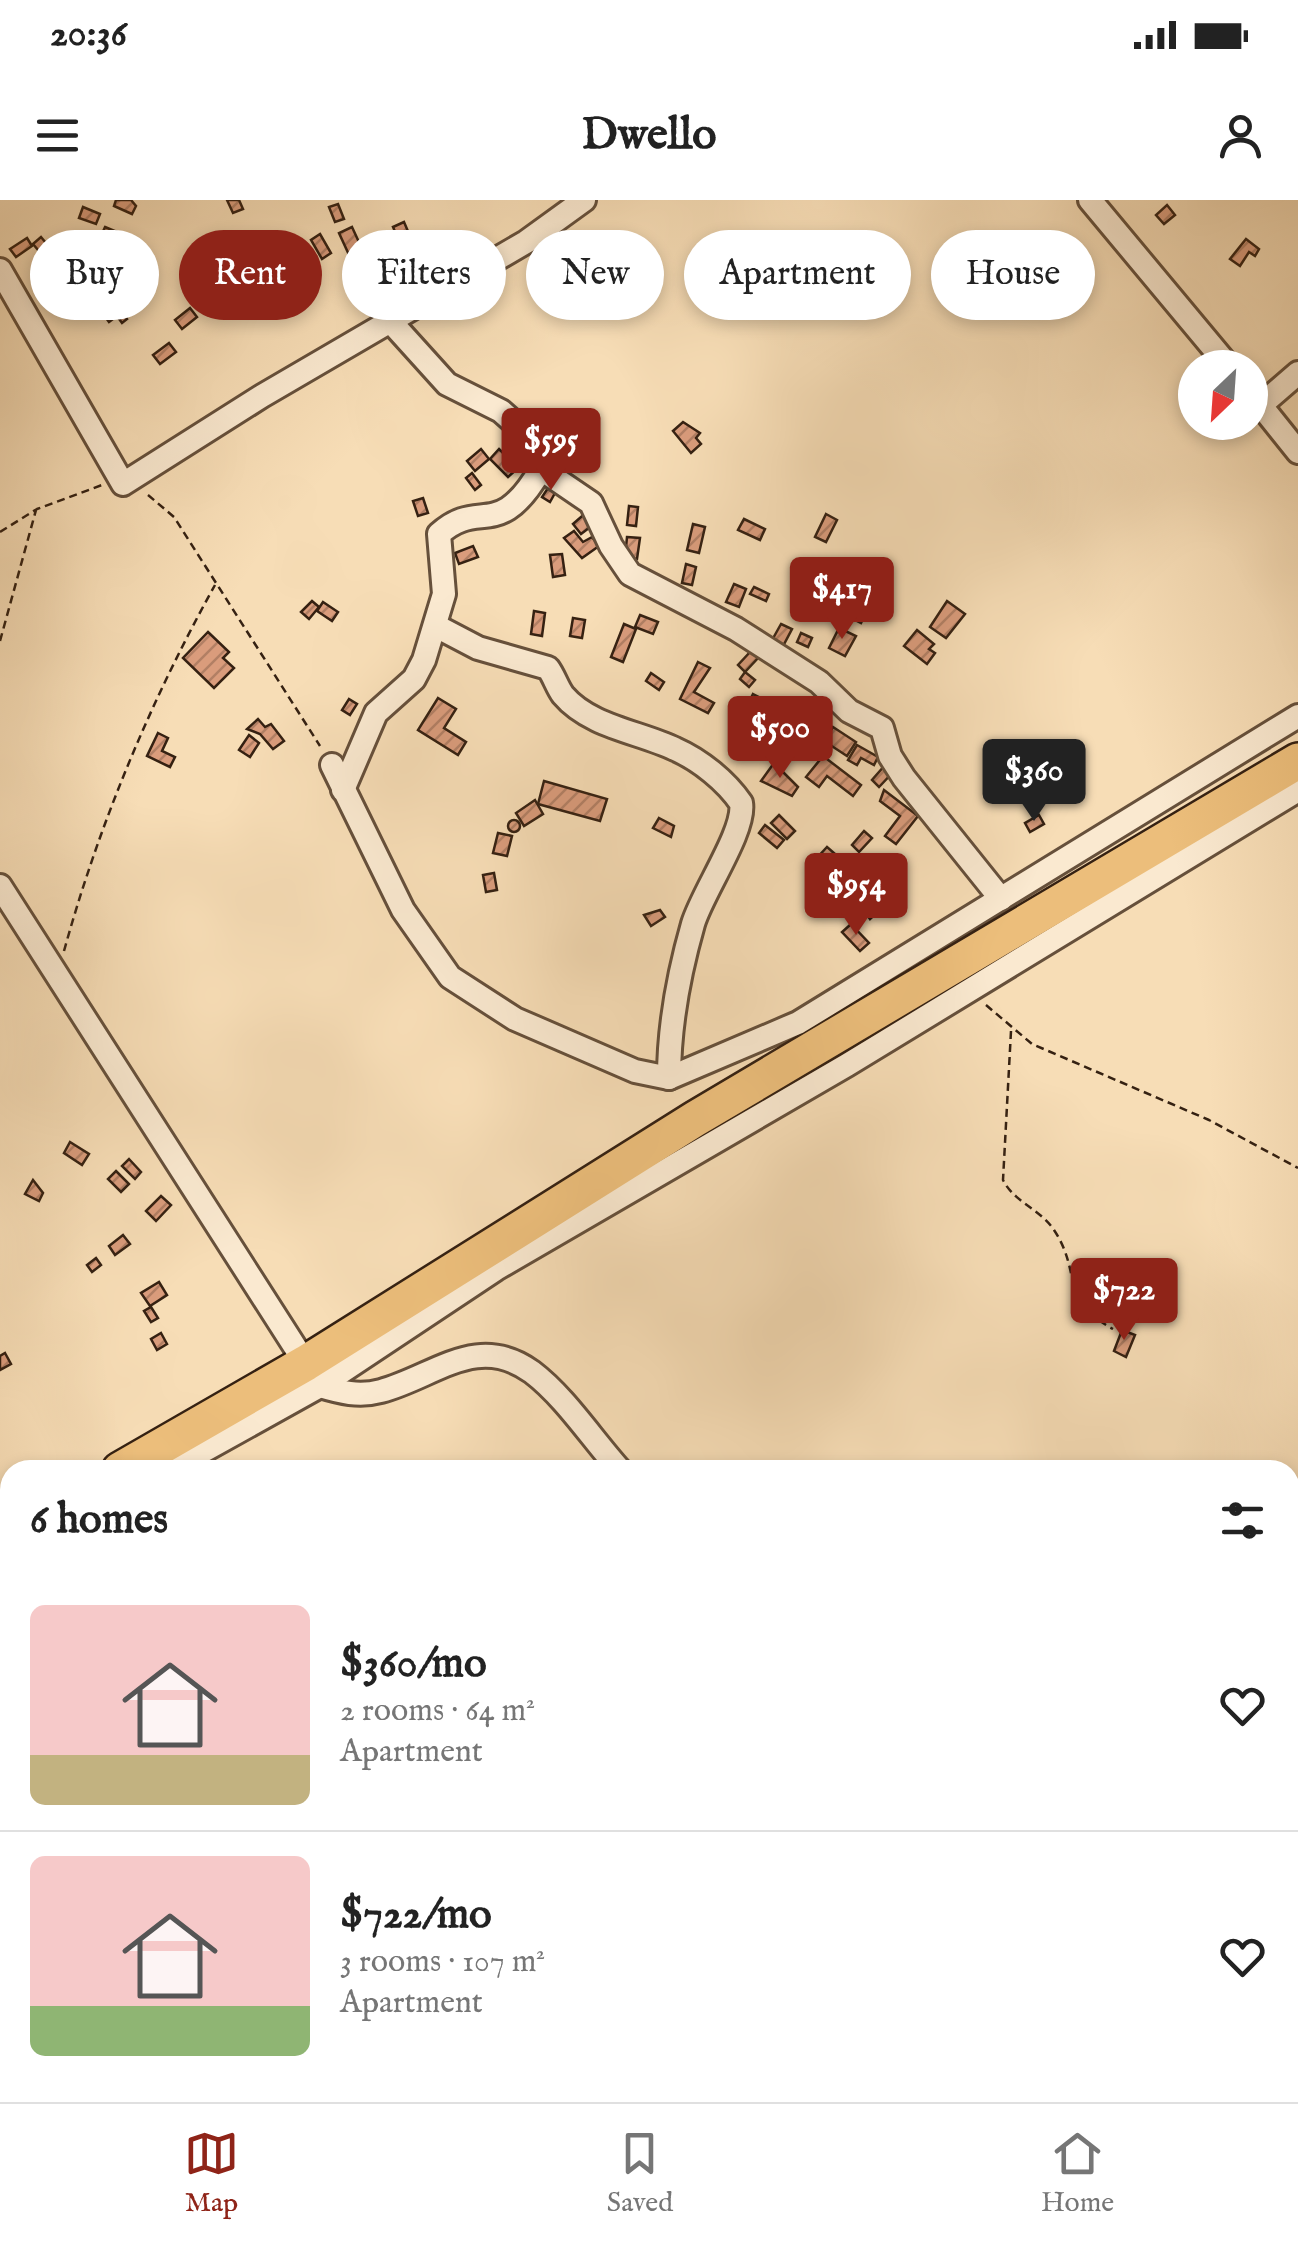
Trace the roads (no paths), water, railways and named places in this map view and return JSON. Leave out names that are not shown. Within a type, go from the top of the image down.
[{"type":"highway","points":[[140,1460],[313,1375],[679,1128],[1298,760]]},
{"type":"street","points":[[1090,200],[1215,350]]},
{"type":"street","points":[[0,270],[123,484],[262,396],[391,322],[575,203]]},
{"type":"street","points":[[391,322],[448,384],[501,411],[519,427],[541,469],[592,503],[611,546],[630,574],[736,628],[819,682],[849,711],[882,728],[890,756],[904,778],[1001,900]]},
{"type":"street","points":[[1268,391],[1298,373]]},
{"type":"street","points":[[1268,415],[1298,452]]},
{"type":"street","points":[[343,790],[376,713],[414,679],[436,626],[444,594],[438,534],[459,523],[503,515],[518,505],[541,469]]},
{"type":"street","points":[[436,626],[478,648],[548,668],[564,696],[588,714],[675,748],[702,764],[742,802],[740,819],[706,885],[693,925],[674,1018],[669,1078]]},
{"type":"street","points":[[332,764],[403,910],[450,977],[515,1019],[635,1070],[669,1078],[798,1023],[1298,716]]},
{"type":"street","points":[[184,1460],[313,1375],[971,990],[1298,790]]},
{"type":"street","points":[[0,886],[313,1375],[348,1395],[380,1392],[433,1367],[488,1354],[534,1374],[611,1460]]}]
